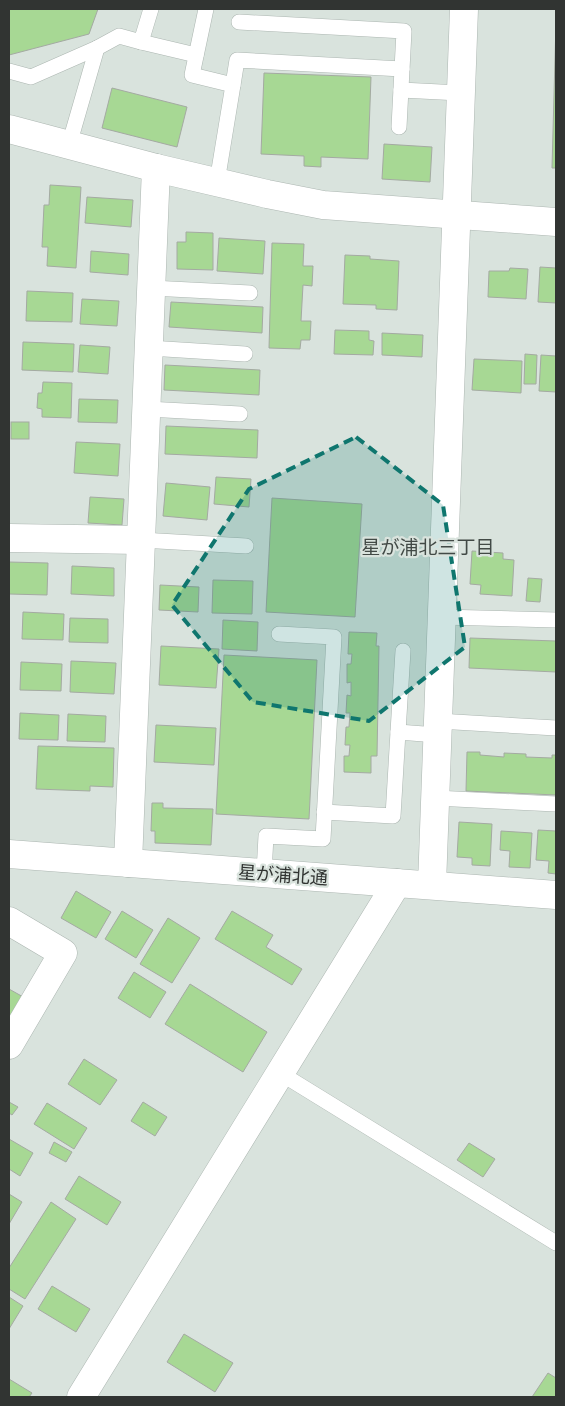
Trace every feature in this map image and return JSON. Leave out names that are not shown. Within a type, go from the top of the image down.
[{"type":"street","points":[[432,885],[464,9]]},
{"type":"street","points":[[9,129],[156,168],[323,205],[556,222]]},
{"type":"street","points":[[128,863],[156,168]]},
{"type":"street","points":[[9,538],[141,540]]},
{"type":"street","name":"星が浦北通","points":[[9,854],[556,895]]},
{"type":"street","points":[[81,1397],[397,883]]},
{"type":"street","points":[[9,921],[63,953],[9,1045]]},
{"type":"lane","points":[[141,42],[151,9]]},
{"type":"lane","points":[[206,9],[192,75],[233,85]]},
{"type":"lane","points":[[239,22],[404,31],[399,127]]},
{"type":"lane","points":[[9,71],[30,76],[97,48],[119,36],[196,55]]},
{"type":"lane","points":[[69,145],[97,48]]},
{"type":"lane","points":[[217,182],[237,60],[402,69]]},
{"type":"lane","points":[[401,90],[460,93]]},
{"type":"lane","points":[[151,288],[250,293]]},
{"type":"lane","points":[[149,348],[245,354]]},
{"type":"lane","points":[[147,409],[240,414]]},
{"type":"lane","points":[[141,540],[246,546]]},
{"type":"lane","points":[[442,617],[556,620]]},
{"type":"lane","points":[[264,873],[266,836],[323,839],[334,637],[279,634]]},
{"type":"lane","points":[[324,812],[393,816],[403,651]]},
{"type":"lane","points":[[398,732],[437,728],[556,728]]},
{"type":"lane","points":[[435,798],[556,804]]},
{"type":"lane","points":[[280,1074],[556,1243]]},
{"type":"highlighted area","points":[[356,437],[443,505],[465,647],[369,721],[253,702],[172,605],[249,489]]},
{"type":"building","points":[[9,9],[98,9],[89,34],[9,55]]},
{"type":"building","points":[[556,22],[556,168],[552,168]]},
{"type":"building","points":[[264,73],[371,77],[368,159],[321,157],[321,167],[304,166],[304,156],[261,154]]},
{"type":"building","points":[[112,88],[187,107],[177,147],[102,128]]},
{"type":"building","points":[[384,144],[432,147],[430,182],[382,179]]},
{"type":"building","points":[[50,185],[81,187],[76,268],[47,266],[48,247],[42,247],[44,205],[49,205]]},
{"type":"building","points":[[87,197],[133,200],[131,227],[85,223]]},
{"type":"building","points":[[186,232],[213,233],[213,270],[177,269],[177,242],[186,242]]},
{"type":"building","points":[[219,238],[265,241],[263,274],[217,271]]},
{"type":"building","points":[[272,243],[304,244],[303,266],[313,266],[312,286],[303,285],[301,321],[311,321],[310,340],[301,340],[300,349],[269,348]]},
{"type":"building","points":[[91,251],[129,254],[128,275],[90,272]]},
{"type":"building","points":[[345,255],[370,256],[370,259],[399,261],[397,310],[376,309],[376,305],[343,304]]},
{"type":"building","points":[[540,267],[556,268],[556,303],[538,302]]},
{"type":"building","points":[[510,268],[528,269],[526,299],[488,297],[489,271],[509,271]]},
{"type":"building","points":[[27,291],[73,293],[72,322],[26,321]]},
{"type":"building","points":[[82,299],[119,301],[117,326],[80,324]]},
{"type":"building","points":[[171,302],[263,307],[262,333],[169,327]]},
{"type":"building","points":[[335,330],[369,331],[369,340],[374,341],[373,355],[334,354]]},
{"type":"building","points":[[382,333],[423,335],[422,357],[382,355]]},
{"type":"building","points":[[23,342],[74,344],[73,372],[22,370]]},
{"type":"building","points":[[80,345],[110,347],[108,374],[78,372]]},
{"type":"building","points":[[525,354],[537,355],[536,384],[524,384]]},
{"type":"building","points":[[541,355],[556,356],[556,392],[539,391]]},
{"type":"building","points":[[474,359],[522,361],[521,393],[472,390]]},
{"type":"building","points":[[165,365],[260,370],[259,395],[164,390]]},
{"type":"building","points":[[43,382],[72,383],[71,418],[42,417],[42,409],[37,408],[38,393],[42,393]]},
{"type":"building","points":[[79,399],[118,400],[117,423],[78,422]]},
{"type":"building","points":[[11,422],[29,422],[29,439],[11,439]]},
{"type":"building","points":[[166,426],[258,430],[257,458],[165,454]]},
{"type":"building","points":[[76,442],[120,444],[118,476],[74,473]]},
{"type":"building","points":[[216,477],[251,479],[249,507],[214,504]]},
{"type":"building","points":[[166,483],[210,487],[207,520],[163,516]]},
{"type":"building","points":[[90,497],[124,499],[122,525],[88,523]]},
{"type":"building","points":[[272,498],[362,504],[355,617],[266,612]]},
{"type":"building","points":[[472,551],[503,553],[503,559],[514,560],[512,596],[480,594],[481,585],[470,584]]},
{"type":"building","points":[[9,562],[48,563],[47,595],[9,594]]},
{"type":"building","points":[[72,566],[114,568],[114,596],[71,594]]},
{"type":"building","points":[[528,578],[542,579],[540,602],[526,601]]},
{"type":"building","points":[[213,580],[253,581],[252,614],[212,613]]},
{"type":"building","points":[[160,585],[199,587],[198,612],[159,610]]},
{"type":"building","points":[[23,612],[64,614],[63,640],[22,639]]},
{"type":"building","points":[[70,618],[108,619],[108,643],[69,642]]},
{"type":"building","points":[[223,620],[258,622],[257,651],[222,649]]},
{"type":"building","points":[[349,632],[377,633],[376,646],[379,646],[377,756],[371,756],[371,773],[344,772],[344,756],[349,756],[350,745],[345,745],[346,727],[349,727],[350,713],[346,713],[347,695],[351,696],[351,682],[347,683],[347,664],[351,664],[352,654],[348,654]]},
{"type":"building","points":[[470,638],[556,641],[556,672],[469,668]]},
{"type":"building","points":[[161,646],[219,649],[216,688],[159,685]]},
{"type":"building","points":[[224,655],[317,660],[309,819],[216,814]]},
{"type":"building","points":[[71,661],[116,663],[114,694],[70,692]]},
{"type":"building","points":[[21,662],[62,664],[61,691],[20,690]]},
{"type":"building","points":[[20,713],[59,715],[58,740],[19,739]]},
{"type":"building","points":[[68,714],[106,716],[105,742],[67,741]]},
{"type":"building","points":[[156,725],[216,728],[214,765],[154,762]]},
{"type":"building","points":[[38,746],[114,748],[113,787],[90,786],[90,791],[36,789]]},
{"type":"building","points":[[467,752],[480,752],[480,755],[504,757],[504,753],[526,754],[526,757],[552,758],[552,755],[556,755],[556,795],[466,791]]},
{"type":"building","points":[[152,803],[163,803],[163,808],[213,809],[211,845],[155,843],[155,831],[151,831]]},
{"type":"building","points":[[459,822],[492,824],[490,866],[472,865],[472,858],[457,857]]},
{"type":"building","points":[[538,830],[556,831],[556,874],[548,873],[549,861],[536,860]]},
{"type":"building","points":[[501,831],[532,833],[530,868],[509,867],[510,851],[500,850]]},
{"type":"building","points":[[76,891],[111,912],[96,938],[61,918]]},
{"type":"building","points":[[122,911],[153,930],[136,958],[105,939]]},
{"type":"building","points":[[232,911],[273,935],[266,947],[302,969],[292,985],[215,939]]},
{"type":"building","points":[[168,918],[200,938],[172,983],[140,964]]},
{"type":"building","points":[[134,972],[166,992],[150,1018],[118,998]]},
{"type":"building","points":[[190,984],[267,1032],[243,1072],[165,1024]]},
{"type":"building","points":[[9,989],[25,998],[9,1024]]},
{"type":"building","points":[[84,1059],[117,1080],[100,1105],[68,1084]]},
{"type":"building","points":[[9,1102],[18,1107],[12,1115],[9,1113]]},
{"type":"building","points":[[143,1102],[167,1117],[155,1136],[131,1121]]},
{"type":"building","points":[[47,1103],[87,1128],[74,1149],[34,1124]]},
{"type":"building","points":[[9,1139],[33,1153],[20,1176],[9,1169]]},
{"type":"building","points":[[54,1142],[72,1152],[66,1162],[49,1153]]},
{"type":"building","points":[[469,1143],[495,1159],[483,1177],[457,1160]]},
{"type":"building","points":[[79,1176],[121,1202],[107,1225],[65,1199]]},
{"type":"building","points":[[9,1194],[22,1202],[9,1224]]},
{"type":"building","points":[[51,1202],[76,1219],[25,1299],[9,1289],[9,1268]]},
{"type":"building","points":[[52,1286],[90,1309],[76,1332],[38,1309]]},
{"type":"building","points":[[9,1297],[23,1306],[9,1329]]},
{"type":"building","points":[[184,1334],[233,1363],[215,1392],[167,1362]]},
{"type":"building","points":[[548,1373],[556,1378],[556,1397],[532,1397]]},
{"type":"building","points":[[9,1379],[32,1393],[29,1397],[9,1397]]},
{"type":"district","name":"星が浦北三丁目","points":[[428,547]]}]
